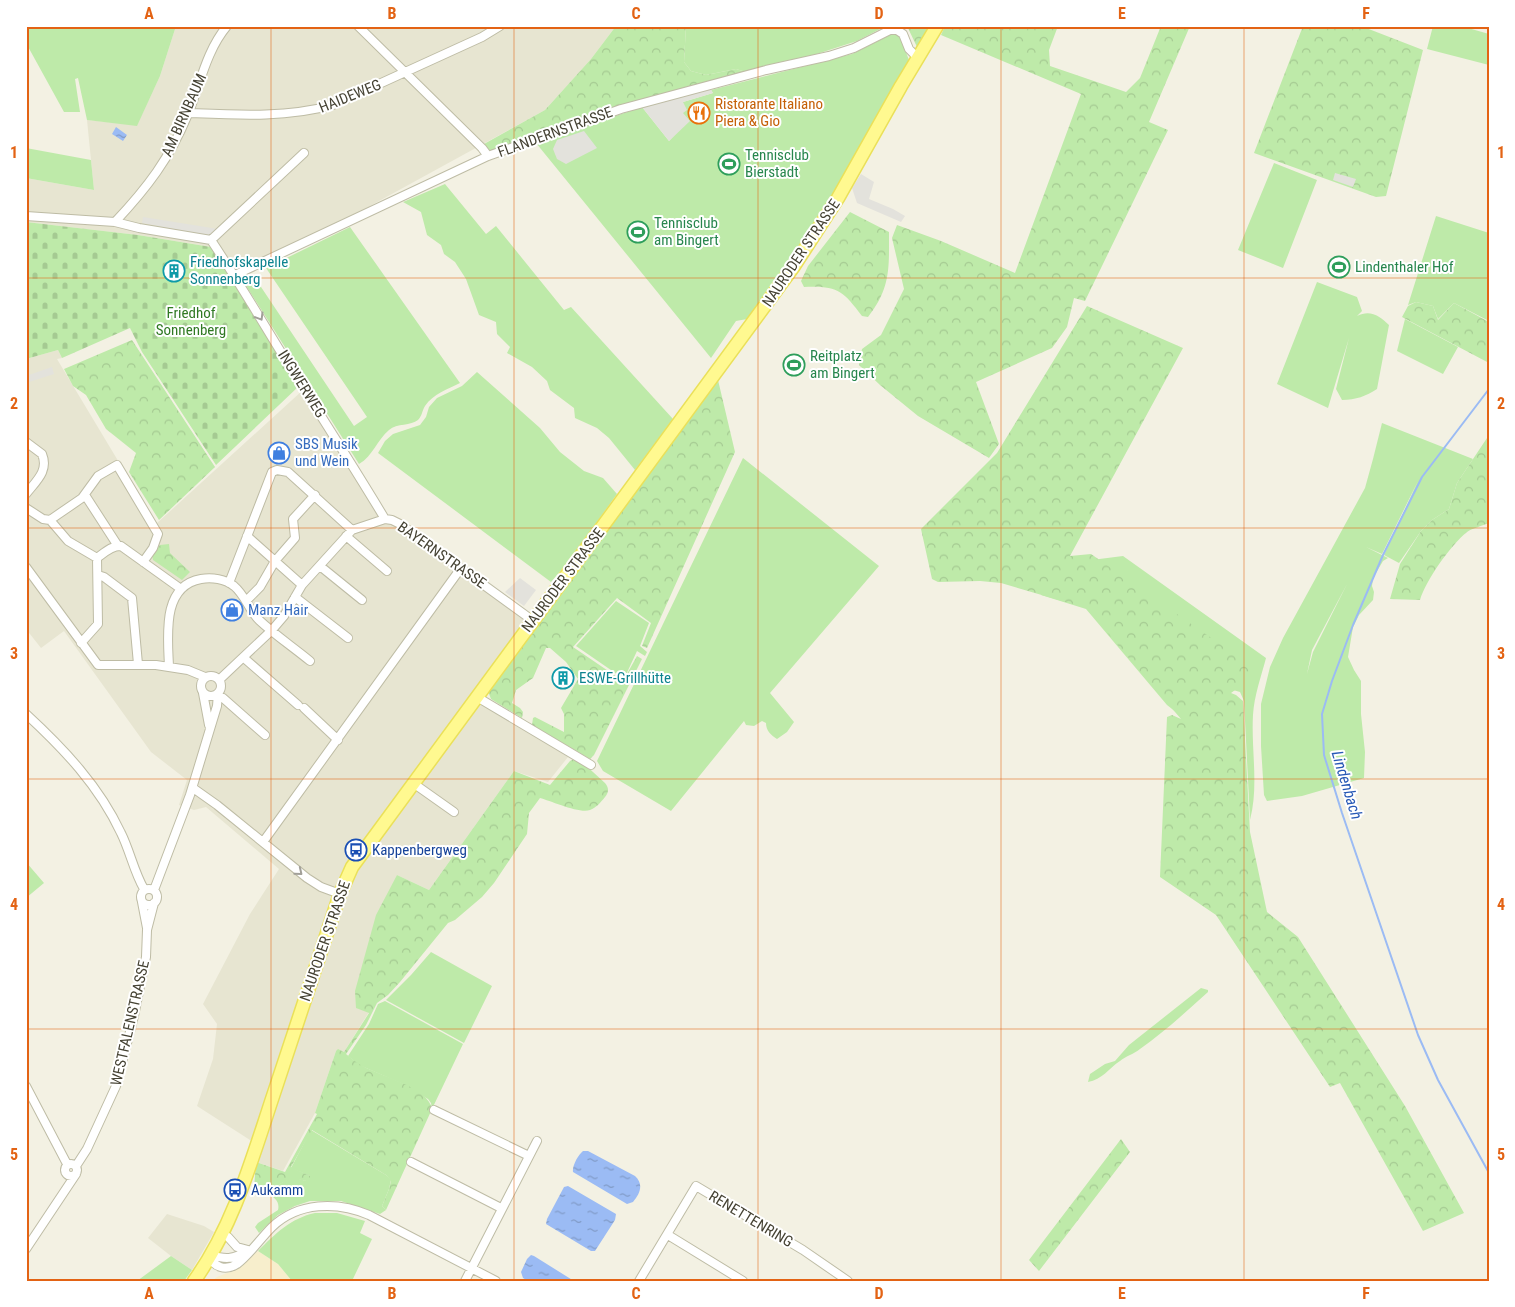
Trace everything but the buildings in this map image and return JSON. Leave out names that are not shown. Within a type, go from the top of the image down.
[{"type":"main road","name":"NAURODER STRASSE","points":[[204,1281],[250,1163],[347,875],[357,858],[799,260],[838,198],[937,26]]},
{"type":"main road","name":"NAURODER STRASSE","points":[[194,1281],[214,1258],[228,1236],[245,1196],[250,1163]]},
{"type":"street","name":"AM BIRNBAUM","points":[[114,222],[139,196],[164,162],[188,113],[211,50],[227,26]]},
{"type":"street","points":[[358,26],[407,72],[488,156]]},
{"type":"street","name":"HAIDEWEG","points":[[188,113],[282,114],[309,112],[333,106],[482,37],[500,26]]},
{"type":"street","name":"FLANDERNSTRASSE","points":[[235,275],[488,156],[621,109],[854,48],[890,30],[897,30],[903,34],[909,50],[918,58]]},
{"type":"street","points":[[212,240],[304,153]]},
{"type":"street","points":[[26,216],[114,222],[212,240],[235,275]]},
{"type":"street","name":"INGWERWEG","points":[[235,275],[302,386],[350,459],[385,519]]},
{"type":"street","points":[[26,442],[42,454],[45,466],[43,472],[26,494]]},
{"type":"street","points":[[50,520],[85,495],[98,476],[117,465],[158,534],[153,548],[142,562]]},
{"type":"street","points":[[229,583],[272,472],[277,470],[288,472],[352,530]]},
{"type":"street","points":[[85,495],[118,546],[121,546],[181,589]]},
{"type":"street","points":[[246,601],[260,586],[275,561],[295,538],[293,519],[315,495]]},
{"type":"street","points":[[26,508],[43,519],[50,520],[68,541],[97,558]]},
{"type":"street","name":"BAYERNSTRASSE","points":[[219,680],[272,630],[284,616],[302,585],[352,530],[385,519],[400,524],[532,620]]},
{"type":"street","points":[[247,536],[302,585]]},
{"type":"street","points":[[346,536],[387,571]]},
{"type":"street","points":[[97,558],[118,546]]},
{"type":"street","points":[[81,643],[98,624],[97,558]]},
{"type":"street","points":[[320,566],[362,600]]},
{"type":"street","points":[[26,567],[98,665],[138,664],[168,667],[188,670],[205,677]]},
{"type":"street","points":[[263,842],[462,568]]},
{"type":"street","points":[[98,575],[104,577],[132,598],[138,664]]},
{"type":"street","points":[[168,667],[168,624],[170,610],[181,589],[200,579],[214,578],[235,587],[255,615],[310,661]]},
{"type":"street","points":[[295,596],[348,638]]},
{"type":"street","points":[[244,658],[338,740]]},
{"type":"street","points":[[26,714],[64,751],[100,798],[121,832],[144,889],[140,897],[146,905],[154,903],[157,898],[154,890],[193,788],[210,727],[218,695],[221,687],[219,680],[211,675],[205,677],[200,684],[210,727]]},
{"type":"street","points":[[203,693],[212,696],[218,695],[224,698],[265,735]]},
{"type":"street","points":[[477,697],[591,765]]},
{"type":"street","points":[[413,783],[454,812]]},
{"type":"street","points":[[193,788],[217,805],[307,878],[321,887],[340,894]]},
{"type":"street","points":[[144,889],[154,890]]},
{"type":"street","name":"WESTFALENSTRASSE","points":[[26,1249],[64,1193],[73,1168],[87,1150],[116,1086],[134,1016],[146,957],[147,930],[142,902]]},
{"type":"street","name":"WESTFALENSTRASSE","points":[[147,930],[154,903]]},
{"type":"street","points":[[26,1086],[73,1168]]},
{"type":"street","points":[[434,1110],[529,1156]]},
{"type":"street","points":[[465,1281],[537,1141]]},
{"type":"street","points":[[411,1162],[502,1208]]},
{"type":"street","name":"WESTFALENSTRASSE","points":[[64,1193],[66,1174],[64,1170],[73,1168]]},
{"type":"street","name":"RENETTENRING","points":[[640,1281],[696,1186],[803,1250],[848,1281]]},
{"type":"street","points":[[214,1258],[223,1268],[232,1266],[240,1261],[278,1222],[294,1212],[319,1206],[340,1206],[356,1209],[369,1215],[496,1281]]},
{"type":"street","points":[[668,1235],[743,1281]]},
{"type":"street","points":[[228,1236],[237,1247],[248,1250]]},
{"type":"street","points":[[214,1258],[234,1257],[258,1242]]},
{"type":"shaded area","points":[[176,26],[616,26],[591,59],[545,110],[233,281],[211,247],[138,235],[26,222],[26,178],[94,190],[87,120],[137,125],[160,76]]},
{"type":"shaded area","points":[[710,88],[713,93],[683,102],[687,110],[683,113],[690,121],[669,141],[642,107]]},
{"type":"shaded area","points":[[584,131],[597,148],[566,164],[557,159],[553,149],[557,140]]},
{"type":"shaded area","points":[[1335,173],[1356,179],[1353,187],[1333,180]]},
{"type":"shaded area","points":[[861,174],[874,182],[869,199],[905,216],[901,222],[857,203],[852,188]]},
{"type":"shaded area","points":[[143,217],[218,229],[213,236],[142,223]]},
{"type":"shaded area","points":[[58,350],[62,358],[57,359],[156,524],[303,390],[385,519],[392,520],[532,620],[517,632],[472,696],[568,757],[548,782],[514,771],[429,890],[397,875],[369,1012],[344,1052],[336,1051],[315,1113],[283,1171],[256,1162],[261,1145],[197,1106],[213,1059],[217,1024],[203,1004],[250,914],[279,869],[206,807],[194,810],[179,805],[187,780],[151,752],[64,631],[41,648],[26,629],[26,359]]},
{"type":"shaded area","points":[[52,367],[54,374],[26,383],[26,376]]},
{"type":"shaded area","points":[[520,578],[536,590],[524,606],[505,592]]},
{"type":"shaded area","points":[[167,1214],[204,1226],[214,1232],[192,1270],[148,1238]]},
{"type":"shaded area","points":[[258,1251],[278,1264],[292,1281],[212,1281],[237,1269]]},
{"type":"green space","points":[[26,26],[176,26],[160,76],[137,126],[87,120],[78,78],[75,79],[80,112],[64,112],[26,43]]},
{"type":"green space","points":[[616,26],[686,26],[684,62],[691,71],[706,75],[736,69],[746,72],[490,152],[484,144],[545,110],[591,59]]},
{"type":"green space","points":[[686,26],[886,26],[857,41],[792,62],[746,72],[736,69],[706,75],[691,71],[684,62]]},
{"type":"green space","points":[[907,26],[930,26],[917,47]]},
{"type":"green space","points":[[945,26],[1058,26],[1049,50],[1050,66],[1126,92],[1140,78],[1161,26],[1190,26],[1149,122],[1168,130],[1085,301],[1074,298],[1067,327],[1052,348],[976,382],[999,444],[989,458],[918,416],[880,385],[859,365],[862,349],[881,335],[904,289],[892,238],[897,225],[941,241],[1015,273],[1081,94],[941,35]]},
{"type":"green space","points":[[1303,26],[1361,26],[1423,50],[1386,196],[1376,197],[1254,153]]},
{"type":"green space","points":[[1433,26],[1461,26],[1489,34],[1489,65],[1427,49]]},
{"type":"green space","points":[[890,35],[900,37],[909,60],[817,221],[747,319],[736,321],[711,358],[536,143],[642,107],[669,141],[681,128],[683,102],[713,93],[711,90],[852,54]]},
{"type":"green space","points":[[26,148],[91,160],[94,190],[26,178]]},
{"type":"green space","points":[[1274,163],[1317,180],[1283,268],[1238,250]]},
{"type":"green space","points":[[445,184],[486,234],[496,226],[564,310],[571,307],[673,419],[635,470],[609,438],[597,428],[575,418],[574,408],[550,390],[547,381],[532,367],[507,353],[510,347],[497,334],[496,322],[479,315],[466,279],[455,262],[444,254],[441,245],[427,235],[421,212],[403,202]]},
{"type":"green space","points":[[850,212],[889,232],[888,267],[885,287],[876,306],[868,317],[862,316],[849,300],[838,291],[825,287],[804,287],[801,281],[808,266]]},
{"type":"green space","points":[[1436,216],[1489,233],[1489,321],[1454,303],[1438,319],[1433,306],[1416,302],[1408,305]]},
{"type":"green space","name":"Friedhof Sonnenberg","points":[[26,222],[138,235],[211,247],[298,387],[216,465],[142,352],[130,328],[62,358],[58,350],[26,359]]},
{"type":"green space","points":[[350,227],[460,383],[432,398],[415,422],[396,426],[389,430],[368,457],[359,464],[243,281],[253,275],[354,426],[367,417],[266,268]]},
{"type":"green space","points":[[1317,282],[1357,297],[1362,311],[1357,316],[1366,313],[1375,314],[1389,325],[1377,389],[1361,397],[1342,400],[1336,389],[1349,338],[1328,408],[1277,384]]},
{"type":"green space","points":[[1416,302],[1433,306],[1438,320],[1454,303],[1489,322],[1489,363],[1402,317],[1408,306]]},
{"type":"green space","points":[[1087,306],[1183,348],[1070,556],[1091,554],[1260,672],[1231,693],[1243,701],[1250,832],[1267,912],[1298,937],[1405,1106],[1464,1213],[1423,1231],[1340,1083],[1330,1087],[1216,915],[1160,877],[1167,717],[1172,715],[1181,719],[1086,608],[1001,583],[980,581],[938,582],[932,579],[921,529],[997,453]]},
{"type":"green space","points":[[1405,319],[1458,347],[1443,374],[1397,351]]},
{"type":"green space","points":[[132,340],[215,467],[159,520],[129,472],[136,453],[106,429],[86,395],[73,386],[64,369]]},
{"type":"green space","points":[[477,372],[540,428],[560,452],[584,471],[603,478],[617,494],[569,561],[551,582],[378,453],[385,441],[393,434],[420,425],[426,417],[429,407],[437,398],[462,386]]},
{"type":"green space","points":[[718,380],[735,452],[647,648],[642,646],[651,623],[617,598],[573,647],[623,681],[637,656],[642,659],[594,755],[590,759],[532,725],[533,718],[535,717],[564,732],[564,714],[561,708],[578,679],[566,662],[550,648],[546,648],[533,678],[516,690],[512,703],[523,712],[522,718],[491,699],[488,691],[531,629]]},
{"type":"green space","points":[[1382,423],[1473,459],[1457,483],[1449,509],[1432,520],[1421,531],[1399,563],[1384,555],[1418,481],[1382,554],[1366,547],[1388,558],[1383,561],[1373,578],[1373,600],[1359,615],[1353,627],[1348,657],[1361,681],[1361,714],[1365,752],[1364,778],[1302,796],[1267,801],[1264,795],[1261,704],[1270,667],[1283,638],[1365,488]],"holes":[[[1347,584],[1313,652],[1307,674],[1312,650]]]},
{"type":"green space","points":[[1489,435],[1489,523],[1467,532],[1460,538],[1433,573],[1420,600],[1390,599],[1400,564],[1421,531],[1432,520],[1449,509],[1457,483]]},
{"type":"green space","points":[[743,458],[879,566],[770,693],[794,722],[787,732],[777,739],[769,732],[766,723],[762,721],[754,726],[746,725],[744,721],[671,811],[603,771],[597,761]]},
{"type":"green space","points":[[169,544],[170,553],[190,572],[182,580],[153,560],[152,555],[160,545]]},
{"type":"green space","points":[[1123,556],[1266,658],[1254,708],[1254,794],[1250,820],[1244,701],[1240,692],[1233,690],[1186,720],[1167,705],[1086,609],[1041,595],[1045,573],[1060,564]]},
{"type":"green space","points":[[616,601],[649,623],[640,646],[647,652],[645,656],[637,651],[624,679],[576,646]]},
{"type":"green space","points":[[574,759],[581,761],[605,783],[608,790],[605,797],[594,808],[585,811],[540,798],[529,813],[527,834],[494,883],[482,897],[455,920],[448,923],[400,982],[388,995],[377,1003],[366,1025],[346,1054],[357,1063],[401,1082],[422,1094],[429,1101],[432,1109],[386,1210],[382,1206],[391,1181],[386,1175],[312,1130],[291,1167],[310,1176],[310,1179],[305,1181],[299,1179],[288,1180],[263,1195],[258,1194],[254,1188],[256,1162],[285,1172],[317,1114],[315,1113],[336,1051],[338,1049],[344,1052],[369,1013],[356,1008],[355,991],[376,915],[397,875],[429,890],[514,771],[550,785],[570,761]]},
{"type":"green space","points":[[26,862],[44,883],[26,898]]},
{"type":"green space","points":[[431,952],[492,986],[464,1043],[386,1000]]},
{"type":"green space","points":[[1201,988],[1208,990],[1208,992],[1166,1029],[1138,1051],[1093,1081],[1088,1082],[1090,1074],[1105,1064],[1115,1061],[1129,1045]]},
{"type":"green space","points":[[385,1001],[463,1044],[432,1109],[428,1099],[403,1084],[359,1065],[348,1056],[369,1024],[378,1004]]},
{"type":"green space","points":[[311,1130],[386,1175],[391,1180],[382,1206],[386,1210],[380,1214],[341,1201],[310,1201],[278,1215],[259,1233],[255,1227],[258,1223],[278,1210],[276,1200],[268,1193],[285,1181],[299,1179],[305,1181],[310,1176],[291,1168]]},
{"type":"green space","points":[[1121,1139],[1130,1152],[1039,1271],[1029,1260]]},
{"type":"green space","points":[[337,1213],[365,1221],[360,1233],[372,1239],[352,1281],[292,1281],[278,1264],[258,1251],[291,1223],[306,1215]]},
{"type":"green space","points":[[171,1256],[192,1270],[184,1281],[137,1281]]},
{"type":"water","points":[[116,127],[127,135],[123,141],[112,134]]},
{"type":"water","points":[[583,1151],[588,1151],[638,1179],[640,1189],[638,1196],[633,1202],[627,1204],[573,1172],[573,1167]]},
{"type":"water","points":[[568,1186],[616,1214],[615,1220],[595,1251],[591,1251],[546,1224],[564,1187]]},
{"type":"water","points":[[531,1255],[574,1281],[528,1281],[523,1278],[521,1272]]},
{"type":"waterway","name":"Lindenbach","points":[[1489,389],[1422,477],[1383,555],[1353,625],[1322,714],[1324,755],[1418,1035],[1438,1080],[1489,1173]]},
{"type":"place","name":"Ristorante Italiano Piera & Gio","points":[[699,113]]},
{"type":"place","name":"Tennisclub Bierstadt","points":[[729,164]]},
{"type":"place","name":"Tennisclub am Bingert","points":[[638,232]]},
{"type":"place","name":"Lindenthaler Hof","points":[[1339,267]]},
{"type":"place","name":"Friedhofskapelle Sonnenberg","points":[[174,271]]},
{"type":"place","name":"Reitplatz am Bingert","points":[[794,365]]},
{"type":"place","name":"SBS Musik und Wein","points":[[279,453]]},
{"type":"place","name":"Manz Hair","points":[[232,610]]},
{"type":"place","name":"ESWE-Grillhütte","points":[[563,678]]},
{"type":"place","name":"Kappenbergweg","points":[[356,850]]},
{"type":"place","name":"Aukamm","points":[[235,1190]]}]
